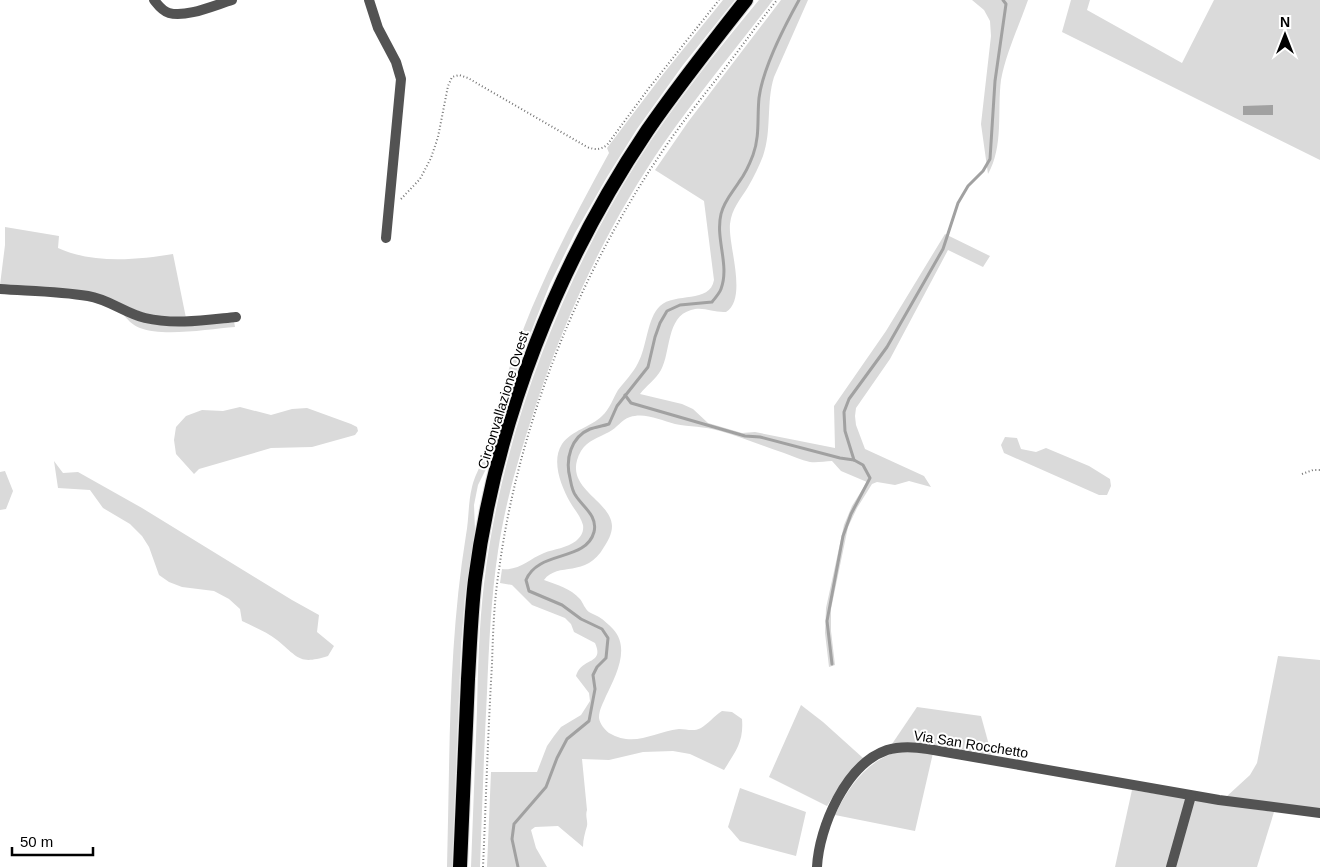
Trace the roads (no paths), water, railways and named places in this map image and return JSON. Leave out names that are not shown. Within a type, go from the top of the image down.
[{"type":"highway","name":"Circonvallazione Ovest","points":[[460,867],[466,705],[475,581],[492,492],[507,430],[522,384],[558,291],[596,214],[662,110],[746,0]]},
{"type":"street","points":[[154,0],[160,8],[169,13],[181,14],[232,0]]},
{"type":"street","points":[[369,0],[378,28],[396,62],[401,79],[386,238]]},
{"type":"street","points":[[0,289],[89,296],[109,302],[134,315],[157,320],[185,321],[236,317]]},
{"type":"street","name":"Via San Rocchetto","points":[[817,867],[820,846],[827,821],[842,792],[858,771],[879,754],[909,747],[936,750],[1191,796],[1320,813]]},
{"type":"street","points":[[1171,867],[1191,796]]},
{"type":"waterway","points":[[518,867],[512,839],[514,824],[546,787],[557,758],[567,739],[589,721],[595,689],[593,675],[597,667],[606,658],[608,638],[602,629],[581,619],[562,605],[529,591],[526,580],[532,571],[541,564],[582,548],[594,532],[595,526],[592,516],[579,500],[571,485],[569,456],[578,437],[590,429],[609,424],[617,406],[648,367],[655,337],[667,311],[680,305],[712,302],[720,291],[724,271],[720,233],[722,209],[743,176],[753,155],[757,134],[761,86],[769,60],[799,0]]},
{"type":"waterway","points":[[854,460],[845,431],[844,412],[849,399],[887,347],[943,249],[958,203],[968,186],[983,171],[990,159],[995,81],[1006,4],[1003,0]]},
{"type":"waterway","points":[[625,395],[631,403],[745,436],[760,437],[854,460],[863,465],[870,478],[851,514],[843,536],[827,621],[832,664]]}]
